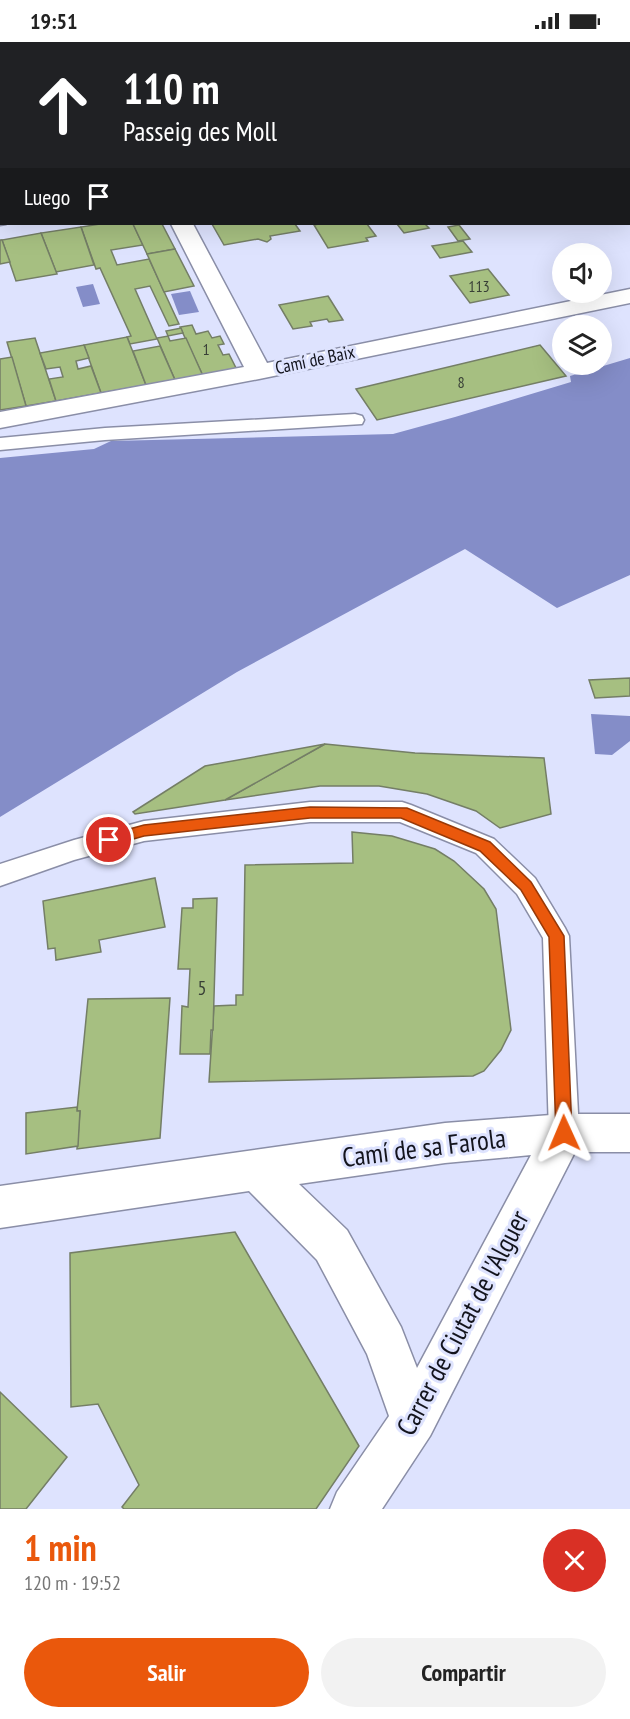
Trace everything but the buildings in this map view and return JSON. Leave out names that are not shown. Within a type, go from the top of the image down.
[{"type":"street","points":[[183,225],[259,372]]},
{"type":"street","name":"Camí de Baix","points":[[0,420],[259,372],[630,296]]},
{"type":"street","name":"Camí de sa Farola","points":[[0,1207],[445,1143],[564,1133],[630,1133]]},
{"type":"street","name":"Carrer de Ciutat de l'Alguer","points":[[354,1509],[414,1420],[564,1133]]},
{"type":"street","points":[[255,1169],[332,1245],[386,1342],[414,1420]]},
{"type":"lane","points":[[0,444],[105,434],[355,420]]},
{"type":"lane","points":[[0,875],[74,850],[144,831],[310,812],[402,812],[485,846],[526,886],[556,936],[564,1133]]},
{"type":"water","points":[[93,284],[100,304],[83,307],[76,287]]},
{"type":"water","points":[[190,291],[199,312],[179,315],[171,294]]},
{"type":"water","points":[[630,358],[630,575],[557,608],[465,549],[237,672],[0,817],[0,458],[94,449],[111,441],[393,434],[571,382],[570,376],[573,375],[612,375],[612,363]]},
{"type":"water","points":[[591,714],[630,716],[630,741],[612,755],[595,754]]},
{"type":"route","points":[[109,840],[144,831],[310,812],[402,812],[485,846],[526,886],[556,936],[564,1074],[564,1133]]}]
